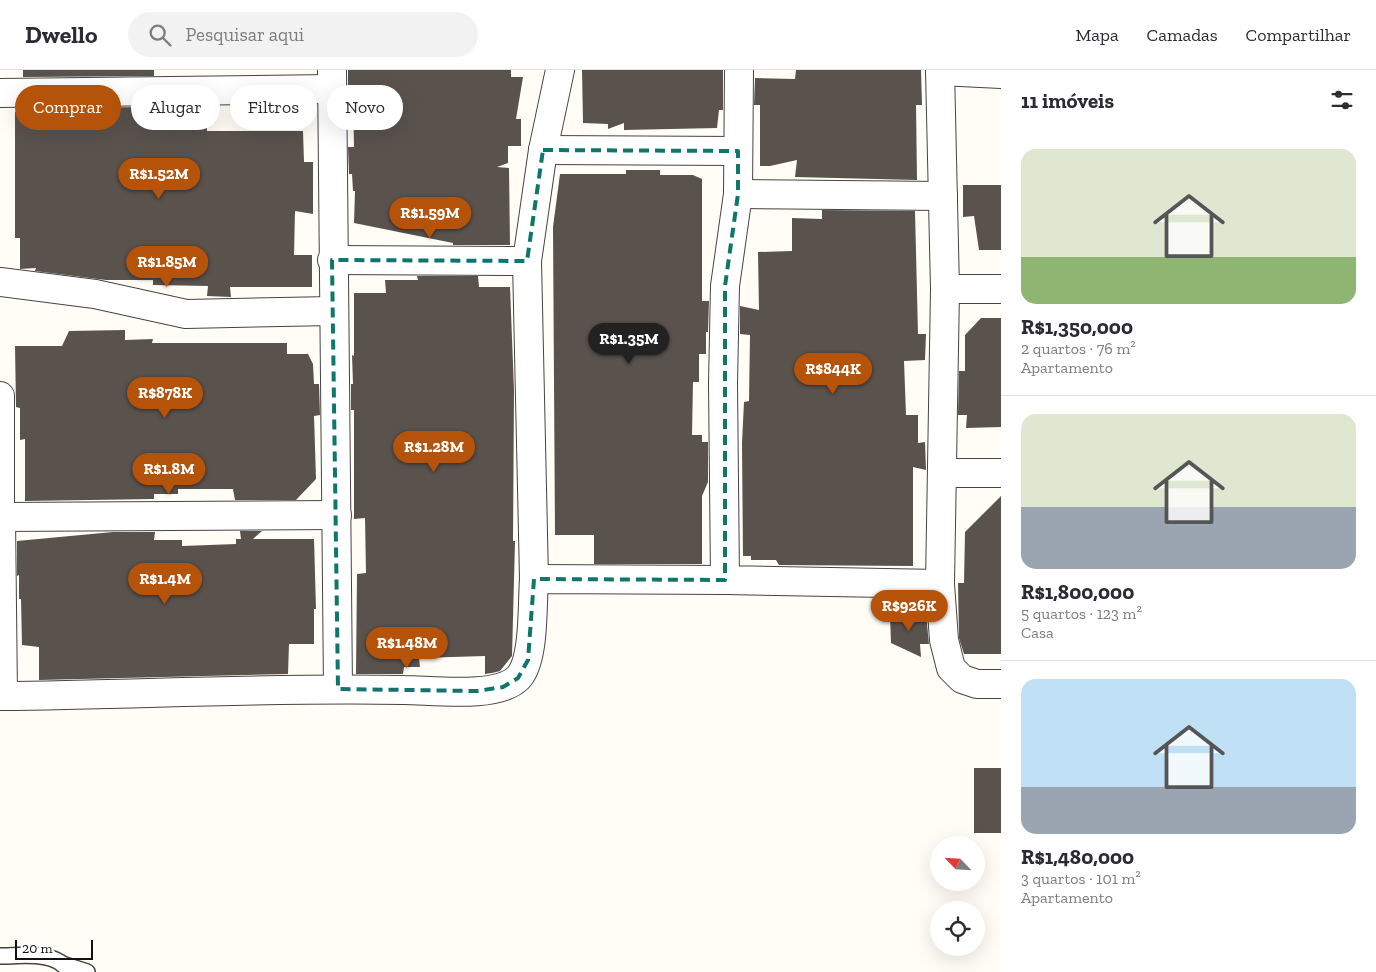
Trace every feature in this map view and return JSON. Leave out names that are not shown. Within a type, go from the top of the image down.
[{"type":"street","points":[[0,396],[2,696],[338,688],[477,691],[502,686],[518,678],[528,660],[534,579],[526,261],[543,150],[560,70]]},
{"type":"street","points":[[725,580],[723,383],[725,286],[738,194],[739,70]]},
{"type":"street","points":[[1001,74],[940,71],[945,289],[944,473],[940,584],[944,640],[951,668],[962,679],[977,684],[1001,684]]},
{"type":"street","points":[[0,93],[332,79],[332,260],[338,688]]},
{"type":"street","points":[[543,150],[738,151]]},
{"type":"street","points":[[738,194],[943,196]]},
{"type":"street","points":[[332,260],[526,261]]},
{"type":"street","points":[[0,282],[95,294],[186,314],[333,311]]},
{"type":"street","points":[[945,289],[1001,289]]},
{"type":"street","points":[[944,473],[1001,473]]},
{"type":"street","points":[[1,517],[336,515]]},
{"type":"street","points":[[534,579],[940,584]]},
{"type":"lane","points":[[0,956],[42,956],[67,969],[87,972]]},
{"type":"highlighted area","points":[[543,150],[738,151],[738,194],[725,286],[725,580],[534,579],[528,660],[518,678],[503,687],[477,691],[338,689],[332,260],[527,261]]},
{"type":"building","points":[[23,70],[154,70],[154,76],[23,77]]},
{"type":"building","points":[[348,70],[511,70],[511,77],[523,77],[516,119],[521,119],[521,146],[508,146],[508,163],[497,167],[509,168],[510,245],[453,245],[453,243],[354,223],[355,191],[353,191],[352,174],[349,174],[348,147],[354,147],[354,130],[403,130],[403,85],[348,85]]},
{"type":"building","points":[[582,70],[723,70],[723,110],[719,110],[717,128],[624,130],[624,123],[608,129],[608,124],[583,123]]},
{"type":"building","points":[[796,70],[921,70],[922,105],[916,105],[917,180],[795,177],[797,160],[770,166],[760,166],[760,105],[754,105],[755,78],[795,79]]},
{"type":"building","points":[[121,107],[131,107],[131,130],[303,131],[304,162],[313,162],[313,214],[295,211],[294,255],[312,255],[312,287],[230,287],[231,297],[207,296],[208,286],[153,285],[153,280],[106,280],[35,271],[36,268],[20,269],[20,238],[15,238],[15,130],[121,130]]},
{"type":"building","points":[[626,170],[660,170],[660,175],[693,175],[702,179],[702,301],[709,301],[708,332],[706,332],[706,354],[699,354],[699,382],[693,382],[692,435],[702,435],[702,442],[708,442],[708,482],[702,496],[702,564],[594,564],[594,535],[555,535],[553,227],[560,174],[626,174]]},
{"type":"building","points":[[963,185],[1001,185],[1001,250],[979,250],[974,216],[963,217]]},
{"type":"building","points":[[822,210],[915,211],[918,334],[926,334],[925,360],[904,361],[906,415],[918,415],[918,443],[925,442],[926,470],[913,467],[913,566],[779,565],[776,560],[751,560],[751,556],[743,556],[742,443],[744,402],[749,401],[750,335],[740,334],[740,306],[759,310],[758,252],[792,251],[792,218],[822,219]]},
{"type":"building","points":[[417,276],[478,276],[479,287],[510,287],[514,390],[513,541],[515,541],[512,656],[500,671],[492,673],[485,674],[485,656],[419,658],[420,667],[404,667],[403,674],[356,674],[357,574],[366,573],[365,518],[354,519],[354,410],[351,410],[351,384],[353,384],[352,355],[354,356],[354,293],[386,293],[385,280],[418,280]]},
{"type":"building","points":[[981,318],[1001,318],[1001,427],[966,428],[967,415],[958,415],[959,371],[965,371],[965,335]]},
{"type":"building","points":[[125,330],[125,340],[153,339],[152,343],[287,343],[287,354],[308,354],[313,364],[314,384],[319,384],[320,415],[314,416],[316,479],[296,500],[235,500],[233,489],[178,489],[178,494],[154,494],[154,499],[25,501],[25,439],[20,440],[20,408],[16,407],[15,346],[62,346],[69,331]]},
{"type":"building","points":[[1001,496],[1001,654],[964,654],[959,638],[958,583],[964,583],[965,532]]},
{"type":"building","points":[[240,531],[262,531],[253,539],[314,539],[316,609],[314,609],[314,644],[289,644],[288,674],[39,680],[39,647],[22,645],[21,599],[19,599],[19,575],[17,576],[17,541],[113,532],[155,532],[154,540],[182,540],[182,546],[236,544],[236,539],[241,539]]},
{"type":"building","points":[[926,614],[929,644],[920,644],[921,657],[891,643],[890,615]]},
{"type":"building","points":[[974,768],[1001,768],[1001,833],[974,833]]}]
